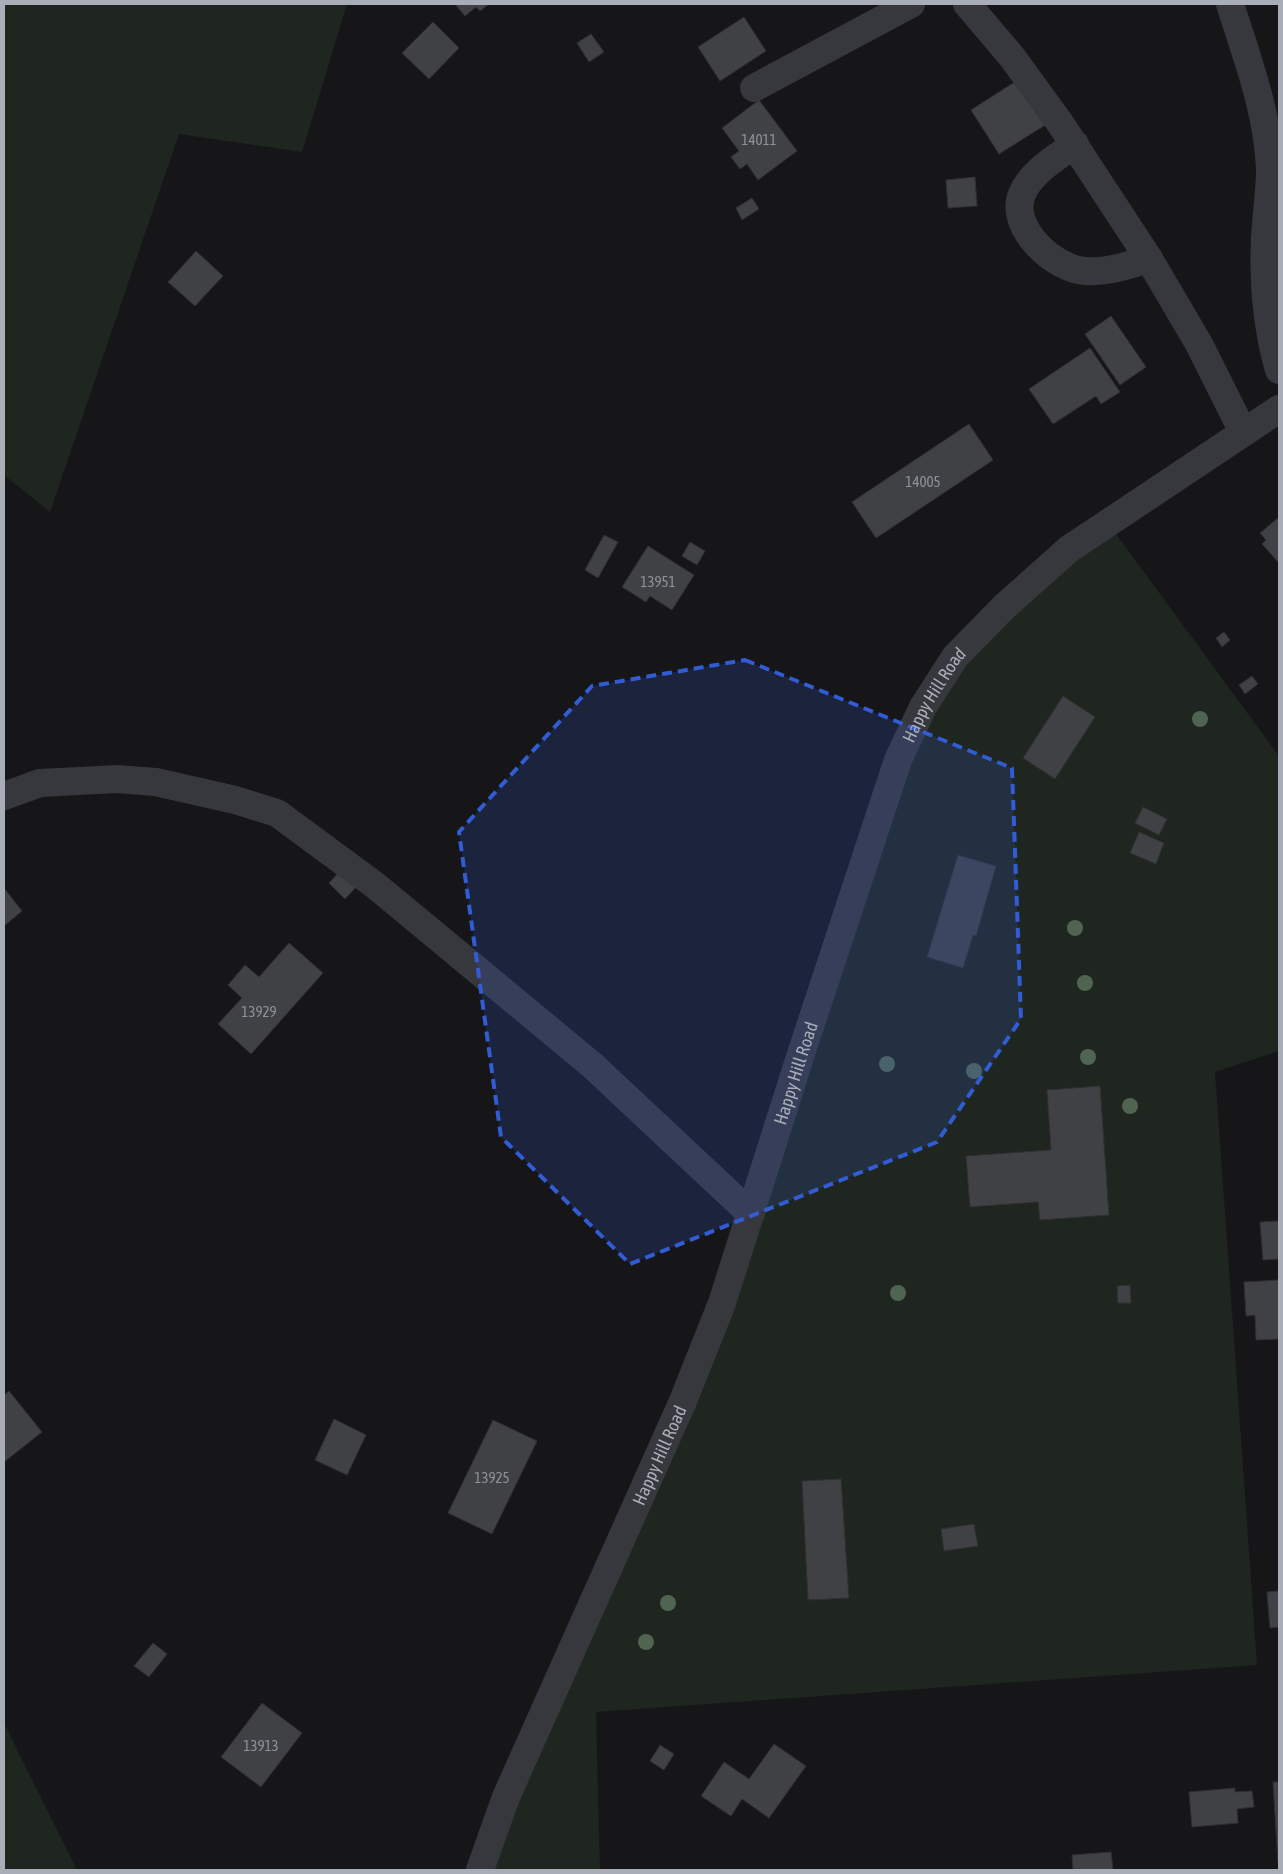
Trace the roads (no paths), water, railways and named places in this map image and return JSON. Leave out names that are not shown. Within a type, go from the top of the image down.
[{"type":"street","points":[[754,88],[911,4]]},
{"type":"street","points":[[966,4],[1012,57],[1075,144],[1199,344],[1243,432]]},
{"type":"street","points":[[1230,4],[1258,94],[1268,136],[1270,172],[1264,240],[1265,295],[1273,350],[1279,370]]},
{"type":"street","points":[[1075,144],[1032,178],[1021,195],[1020,214],[1028,232],[1041,250],[1064,265],[1084,271],[1108,270],[1148,259]]},
{"type":"street","name":"Happy Hill Road","points":[[480,1870],[506,1797],[683,1400],[722,1303],[805,1040],[898,760],[928,698],[955,657],[1004,607],[1069,549],[1279,409]]},
{"type":"street","points":[[4,796],[40,783],[117,780],[156,782],[235,800],[277,813],[376,886],[592,1065],[751,1214]]}]
